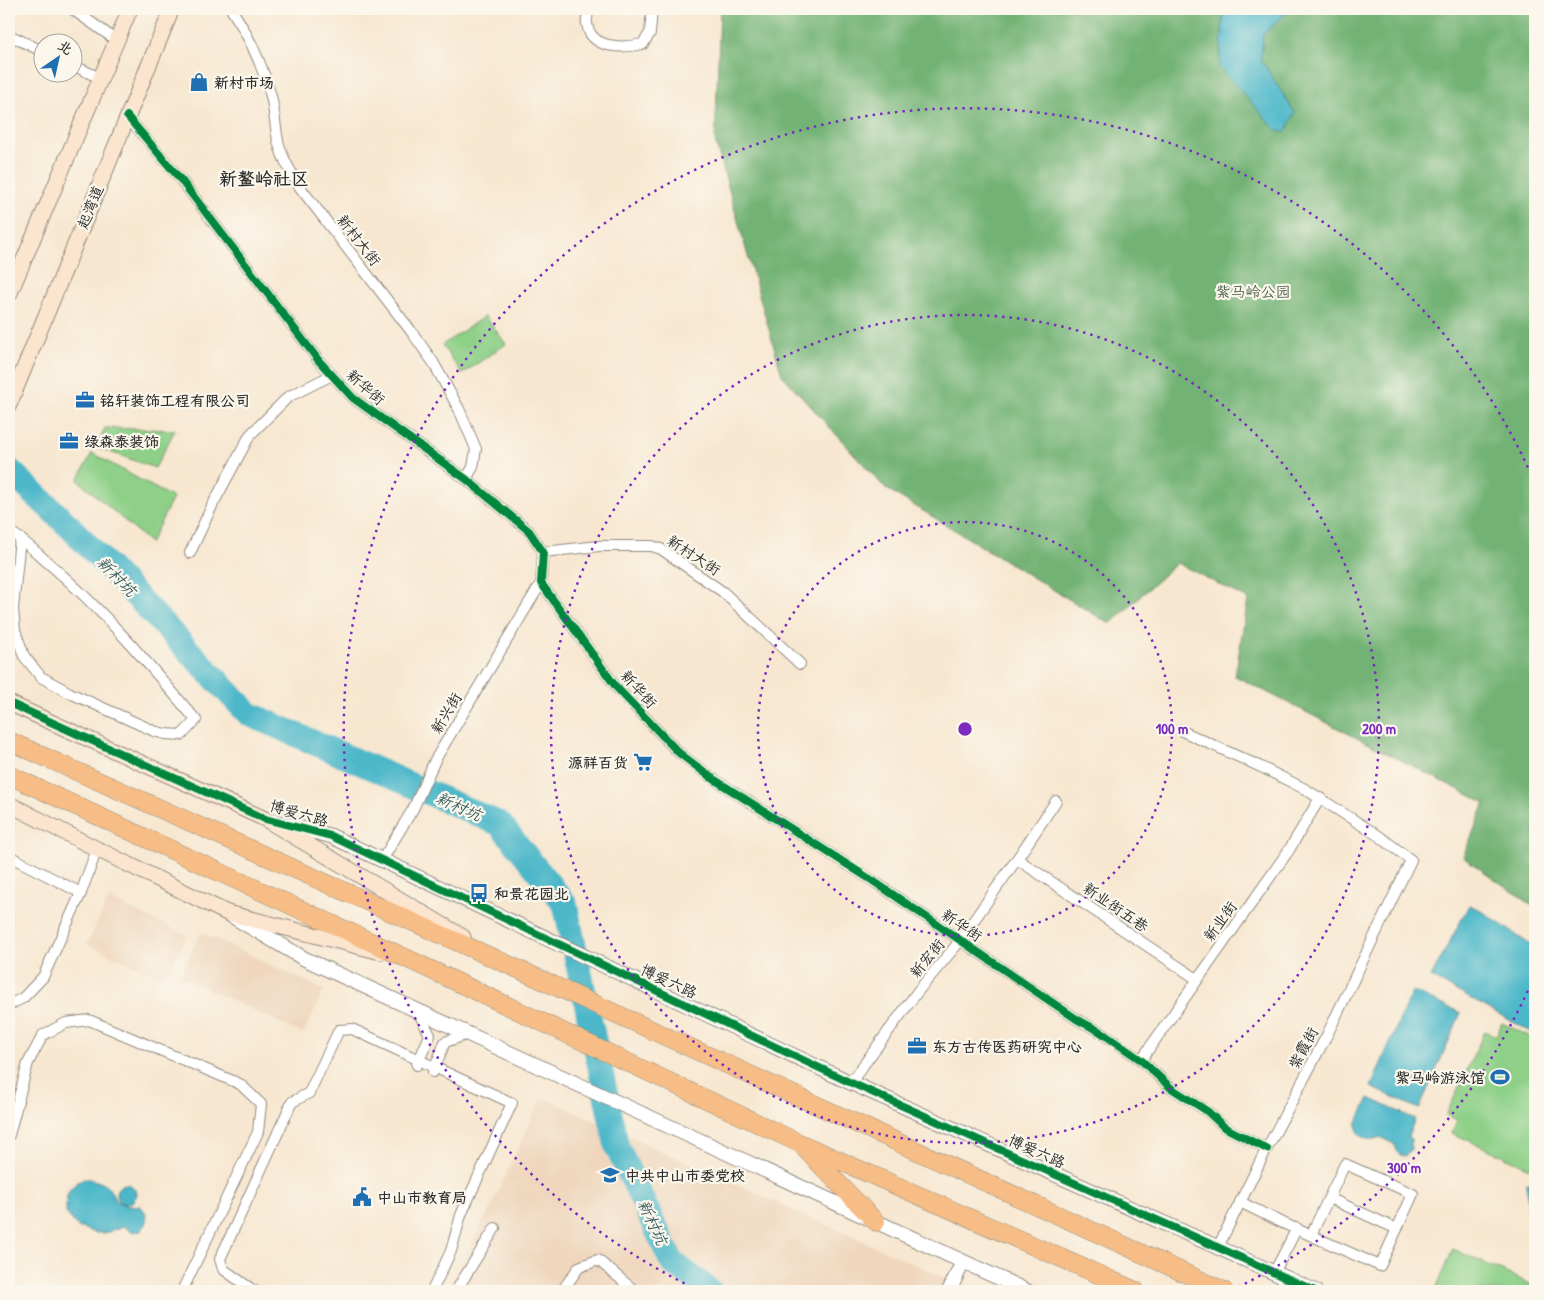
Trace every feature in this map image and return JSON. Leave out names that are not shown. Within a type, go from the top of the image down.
[{"type":"highway","points":[[9,741],[538,978],[1224,1291]]},
{"type":"highway","points":[[9,775],[548,1024],[797,1142],[1136,1291]]},
{"type":"highway","points":[[797,1142],[876,1222]]},
{"type":"main road","points":[[9,294],[130,9]]},
{"type":"main road","name":"起湾道","points":[[9,405],[172,9]]},
{"type":"main road","name":"博爱六路","points":[[9,703],[265,819]]},
{"type":"main road","points":[[9,804],[227,914],[410,960]]},
{"type":"main road","points":[[265,819],[509,965]]},
{"type":"street","points":[[72,9],[116,40]]},
{"type":"street","name":"新村大街","points":[[231,9],[240,22],[261,65],[271,98],[279,147],[288,168],[305,194],[433,362],[459,409],[476,449],[473,467],[466,479]]},
{"type":"street","points":[[588,9],[586,23],[591,36],[604,44],[629,47],[643,44],[650,33],[652,9]]},
{"type":"street","points":[[9,35],[32,46]]},
{"type":"street","points":[[82,70],[100,78]]},
{"type":"street","name":"新华街","points":[[127,116],[181,180],[319,361],[353,398],[466,479],[529,531],[542,552]]},
{"type":"street","points":[[190,554],[212,506],[250,435],[288,397],[332,375]]},
{"type":"street","points":[[9,531],[20,538],[88,600],[136,650],[196,720],[182,735],[154,731],[70,693],[40,677],[24,656],[16,630],[13,609],[20,538]]},
{"type":"street","name":"新村大街","points":[[542,552],[599,546],[652,546],[661,549],[723,592],[800,664]]},
{"type":"street","points":[[541,583],[542,552]]},
{"type":"street","name":"新华街","points":[[541,583],[616,687],[679,753],[712,778],[873,881],[1078,1020],[1099,1031],[1141,1060],[1172,1088],[1207,1112],[1224,1127],[1267,1149]]},
{"type":"street","name":"新兴街","points":[[382,860],[413,809],[435,760],[541,583]]},
{"type":"street","points":[[1180,730],[1261,767],[1320,798]]},
{"type":"street","name":"紫霞街","points":[[1218,1247],[1331,1027],[1411,860],[1379,836],[1320,798]]},
{"type":"street","name":"新业街","points":[[1141,1060],[1289,850],[1320,798]]},
{"type":"street","name":"新宏街","points":[[851,1082],[918,991],[960,940],[1056,801]]},
{"type":"street","name":"博爱六路","points":[[265,819],[331,836],[851,1082],[1315,1291]]},
{"type":"street","points":[[9,1005],[23,998],[43,977],[81,893],[97,849]]},
{"type":"street","points":[[9,856],[81,893]]},
{"type":"street","name":"新业街五巷","points":[[1017,859],[1198,979]]},
{"type":"street","points":[[227,914],[303,958],[1027,1291]]},
{"type":"street","points":[[418,1011],[430,1035],[418,1062]]},
{"type":"street","points":[[9,1135],[28,1063],[44,1035],[66,1023],[88,1020],[240,1084],[261,1104],[258,1132],[182,1291]]},
{"type":"street","points":[[254,1291],[223,1269],[220,1259],[292,1102],[309,1093],[339,1030],[352,1029],[501,1104],[503,1111],[456,1216],[446,1250],[425,1291]]},
{"type":"street","points":[[434,1070],[445,1042],[468,1034]]},
{"type":"street","points":[[263,1291],[228,1266],[225,1258],[295,1107],[313,1096],[342,1037],[352,1035],[418,1062]]},
{"type":"street","points":[[432,1291],[452,1251],[461,1215],[512,1103],[434,1070]]},
{"type":"street","points":[[1240,1202],[1380,1266],[1413,1194],[1345,1164],[1311,1234]]},
{"type":"street","points":[[1329,1198],[1397,1229]]},
{"type":"street","points":[[458,1291],[458,1286],[495,1228]]},
{"type":"street","points":[[1274,1273],[1297,1228]]},
{"type":"street","points":[[562,1291],[580,1267],[598,1260],[635,1291]]},
{"type":"street","points":[[949,1291],[963,1262]]},
{"type":"shaded area","points":[[109,899],[187,935],[165,980],[87,944]]},
{"type":"shaded area","points":[[201,932],[324,990],[303,1034],[180,976]]},
{"type":"shaded area","name":"中共中山市委党校","points":[[542,1097],[974,1291],[447,1291],[490,1209]]},
{"type":"green space","name":"紫马岭公园","points":[[720,9],[1224,9],[1219,67],[1295,113],[1261,60],[1263,34],[1291,9],[1535,9],[1535,907],[1463,857],[1485,803],[1235,676],[1248,599],[1177,563],[1110,624],[885,488],[782,375],[715,141]]},
{"type":"green space","points":[[485,316],[506,344],[462,374],[442,345]]},
{"type":"green space","points":[[105,428],[175,430],[155,468],[96,447]]},
{"type":"green space","points":[[92,453],[173,498],[150,543],[78,480]]},
{"type":"green space","name":"紫马岭游泳馆","points":[[1502,1023],[1535,1039],[1535,1161],[1532,1169],[1452,1133],[1457,1120],[1446,1115],[1485,1031],[1496,1036]]},
{"type":"green space","points":[[1453,1249],[1535,1286],[1535,1291],[1435,1291]]},
{"type":"water","points":[[1224,9],[1291,9],[1263,34],[1261,60],[1295,113],[1285,133],[1275,129],[1219,67]]},
{"type":"water","points":[[1469,905],[1479,909],[1535,948],[1535,1034],[1431,977]]},
{"type":"water","points":[[1412,991],[1461,1013],[1419,1109],[1371,1087]]},
{"type":"water","points":[[1369,1098],[1415,1119],[1408,1137],[1411,1139],[1411,1149],[1406,1156],[1397,1153],[1394,1144],[1380,1137],[1368,1139],[1359,1133],[1356,1125]]},
{"type":"water","points":[[86,1178],[108,1187],[116,1201],[128,1206],[140,1206],[146,1215],[145,1224],[141,1231],[131,1232],[124,1226],[108,1233],[96,1233],[78,1227],[66,1213],[66,1200],[71,1188]]},
{"type":"water","points":[[1527,1183],[1535,1184],[1535,1232],[1528,1222]]},
{"type":"water","points":[[126,1184],[133,1187],[136,1194],[133,1201],[126,1204],[119,1201],[116,1194],[119,1187]]},
{"type":"waterway","name":"新村坑","points":[[9,470],[70,527],[249,714],[500,824],[565,904],[617,1147],[672,1262],[710,1291]]},
{"type":"cycle path","points":[[127,116],[181,180],[319,361],[353,398],[466,479],[529,531],[543,552],[541,583],[616,687],[679,753],[712,778],[873,881],[1078,1020],[1099,1031],[1141,1060],[1171,1088],[1207,1111],[1224,1127],[1267,1149]]},
{"type":"cycle path","points":[[9,703],[265,819],[331,836],[847,1081],[1315,1291]]},
{"type":"place","name":"新村市场","points":[[199,82]]},
{"type":"place","name":"铭轩装饰工程有限公司","points":[[85,400]]},
{"type":"place","name":"绿森泰装饰","points":[[69,441]]},
{"type":"place","name":"源祥百货","points":[[643,762]]},
{"type":"place","name":"和景花园北","points":[[479,893]]},
{"type":"place","name":"东方古传医药研究中心","points":[[917,1046]]},
{"type":"place","name":"紫马岭游泳馆","points":[[1500,1077]]},
{"type":"place","name":"中共中山市委党校","points":[[610,1175]]},
{"type":"place","name":"中山市教育局","points":[[362,1197]]},
{"type":"district","name":"新鳌岭社区","points":[[264,178]]}]
